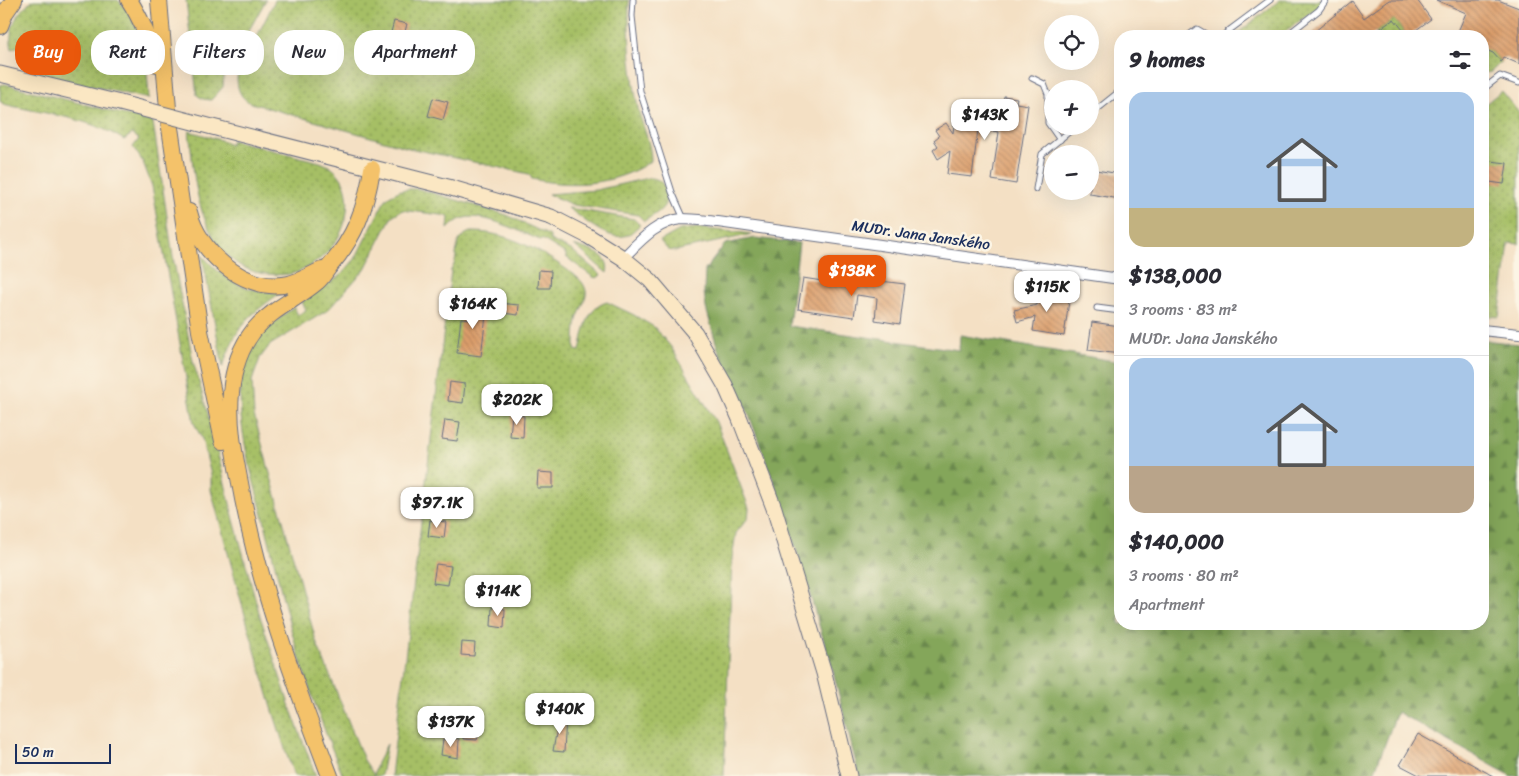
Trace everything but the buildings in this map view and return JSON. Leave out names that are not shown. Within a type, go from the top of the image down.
[{"type":"main road","points":[[0,26],[5,13],[14,0]]},
{"type":"main road","points":[[129,0],[142,22],[151,43],[167,103]]},
{"type":"main road","points":[[159,0],[172,144],[200,331],[237,500],[246,517]]},
{"type":"main road","points":[[0,74],[372,168],[551,217],[588,236],[623,258],[650,280],[668,298],[696,333],[725,385],[774,508],[824,673],[849,776]]},
{"type":"main road","points":[[172,144],[192,225],[211,253],[224,264],[248,279],[262,284],[282,286],[329,268]]},
{"type":"main road","points":[[330,776],[299,694],[265,589],[246,517],[230,422],[231,392],[237,359],[255,329],[282,305],[318,282],[341,255],[357,227],[366,199],[372,168]]},
{"type":"street","name":"MUDr. Jana Janského","points":[[684,219],[718,222],[1114,278]]},
{"type":"street","points":[[623,258],[649,233],[672,221],[684,219]]},
{"type":"street","points":[[1489,331],[1519,334]]},
{"type":"lane","points":[[633,0],[632,16],[640,90],[672,192],[684,219]]},
{"type":"lane","points":[[1230,30],[1270,0]]},
{"type":"lane","points":[[1294,30],[1319,10],[1326,0]]},
{"type":"lane","points":[[1489,85],[1500,76],[1519,83]]},
{"type":"lane","points":[[1032,78],[1044,84],[1048,94],[1048,123],[1060,140]]},
{"type":"lane","points":[[1099,108],[1114,96]]},
{"type":"lane","points":[[1036,189],[1042,154],[1066,135]]},
{"type":"lane","points":[[1097,308],[1114,310]]},
{"type":"green space","points":[[33,0],[118,0],[127,10],[138,30],[91,30],[91,75],[147,75],[149,99],[43,75],[81,75],[81,30],[15,30],[15,48],[12,49],[12,28],[18,15]]},
{"type":"green space","points":[[186,0],[266,0],[249,30],[189,30]]},
{"type":"green space","points":[[275,0],[629,0],[632,68],[638,108],[650,147],[651,161],[638,169],[609,180],[578,184],[547,182],[532,179],[529,174],[409,148],[251,103],[244,99],[240,93],[237,77],[238,75],[264,75],[264,30],[260,30]]},
{"type":"green space","points":[[1280,0],[1322,1],[1320,6],[1287,30],[1242,30]]},
{"type":"green space","points":[[1394,19],[1402,30],[1379,30]]},
{"type":"green space","points":[[1489,51],[1499,55],[1498,59],[1501,62],[1489,72]]},
{"type":"green space","points":[[195,75],[224,75],[223,87],[211,100],[203,99],[197,95]]},
{"type":"green space","points":[[5,84],[153,122],[173,257],[193,361],[260,616],[290,707],[316,776],[294,776],[240,598],[211,490],[211,475],[202,439],[194,423],[152,186],[143,162],[133,147],[139,139],[132,134],[124,140],[110,132],[81,121],[3,104],[0,101],[0,85]]},
{"type":"green space","points":[[1501,91],[1519,113],[1519,244],[1509,243],[1499,317],[1489,316],[1489,101]]},
{"type":"green space","points":[[189,131],[224,141],[230,145],[232,140],[320,162],[332,168],[341,177],[346,188],[348,201],[343,226],[331,248],[312,265],[289,274],[274,275],[260,273],[234,262],[221,249],[211,233],[199,202]]},
{"type":"green space","points":[[648,178],[656,179],[662,183],[666,191],[666,203],[660,211],[644,221],[638,215],[573,205],[548,194],[596,190]]},
{"type":"green space","points":[[419,189],[507,215],[550,236],[550,240],[573,251],[601,275],[597,278],[593,277],[566,257],[566,254],[542,239],[540,240],[492,221],[482,218],[464,218],[448,229],[449,216],[402,210],[392,216],[365,269],[328,310],[270,345],[260,358],[252,381],[254,415],[316,641],[364,760],[374,775],[377,763],[387,744],[381,776],[343,776],[321,722],[296,648],[249,465],[240,406],[243,370],[256,342],[263,334],[294,307],[298,315],[306,310],[302,302],[341,275],[355,259],[384,202],[389,196],[401,190]]},
{"type":"green space","points":[[568,208],[634,219],[640,225],[626,235],[609,235],[594,227]]},
{"type":"green space","points":[[697,228],[753,234],[675,251],[668,250],[660,241],[680,230]]},
{"type":"green space","points":[[470,232],[483,232],[508,238],[533,248],[581,281],[585,287],[586,294],[577,320],[575,350],[580,351],[590,315],[600,305],[607,302],[654,327],[671,347],[716,422],[749,508],[748,518],[736,533],[732,558],[724,776],[391,776],[451,270],[460,239]]},
{"type":"green space","points":[[755,238],[799,243],[789,326],[959,350],[960,335],[1114,361],[1114,630],[1489,630],[1489,341],[1519,344],[1519,776],[1511,776],[1397,712],[1373,776],[859,776],[833,671],[783,506],[749,415],[719,353],[706,308],[704,292],[705,270],[725,244]]},
{"type":"green space","points":[[574,245],[597,253],[602,257],[608,266],[607,273]]},
{"type":"green space","points":[[202,255],[219,272],[236,283],[256,290],[280,293],[259,309],[244,324],[233,342],[223,367]]}]
